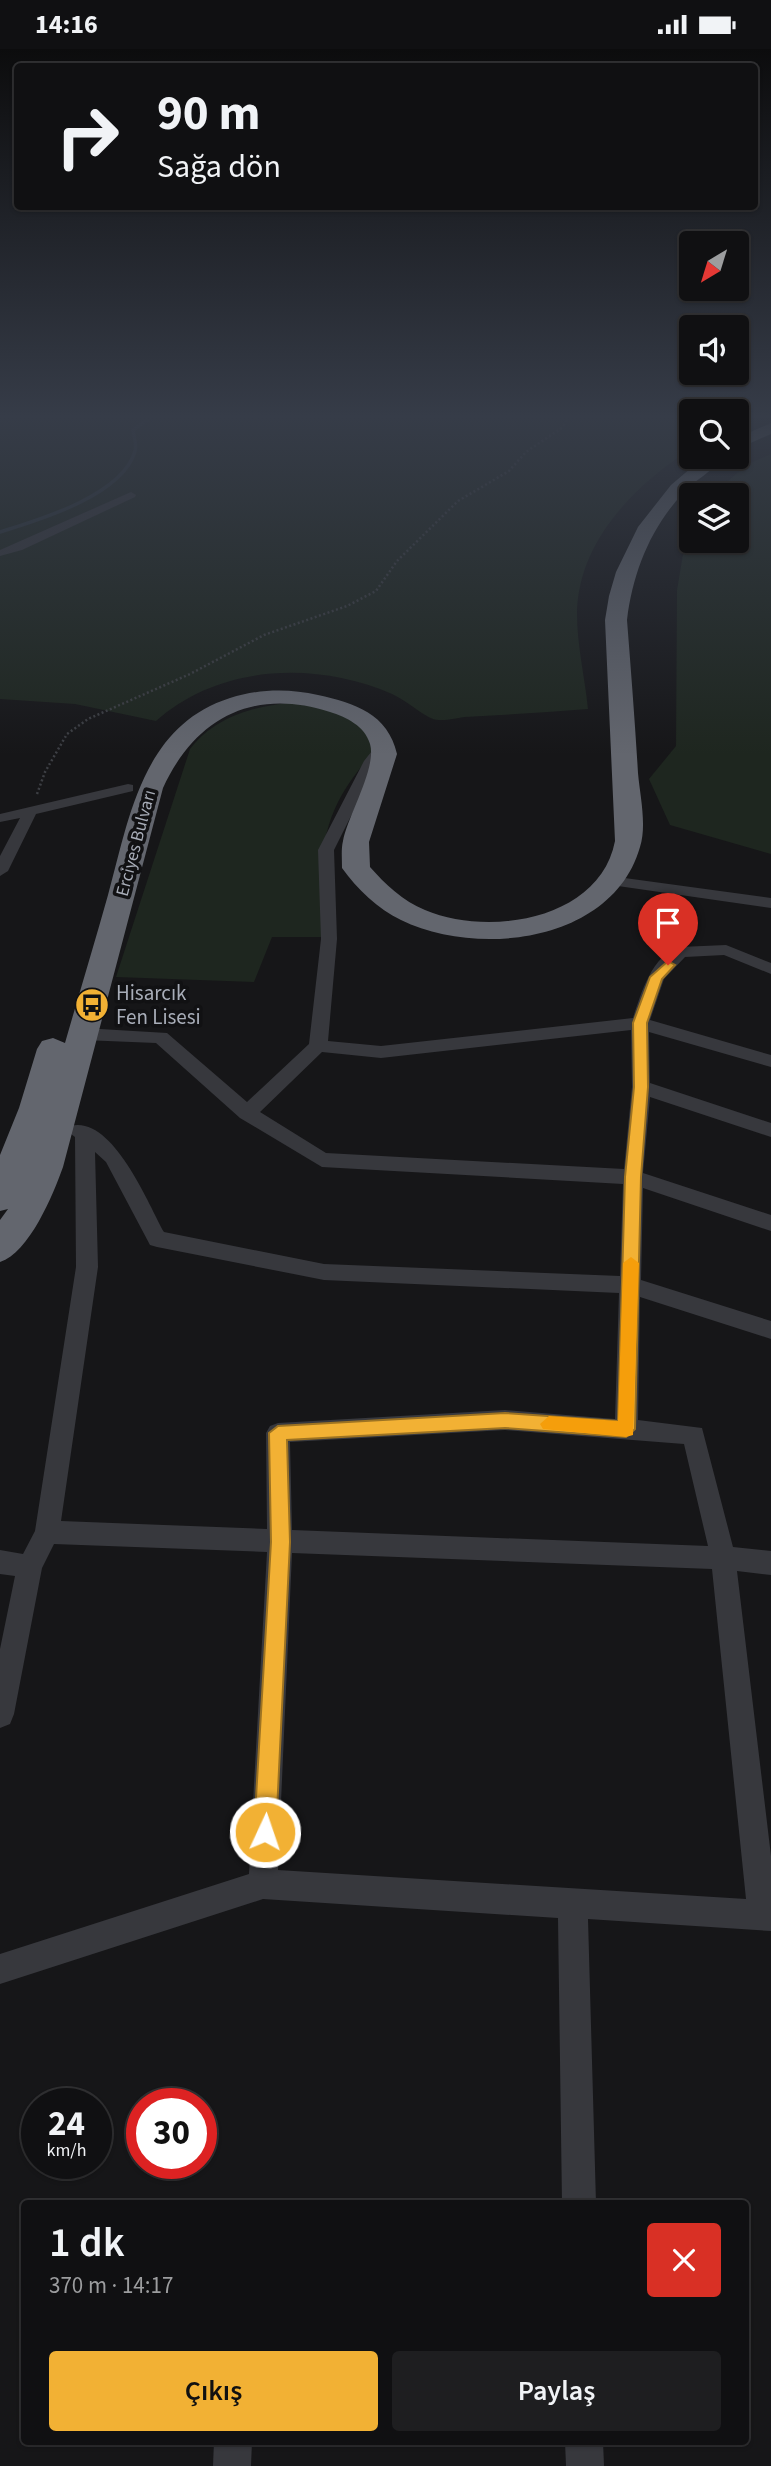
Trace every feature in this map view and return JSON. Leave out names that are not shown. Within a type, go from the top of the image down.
[{"type":"highway","name":"Erciyes Bulvarı","points":[[93,909],[128,788],[166,729],[191,711],[222,695],[248,689],[308,688],[366,703],[386,716],[404,735],[407,755],[384,823],[380,865],[410,893],[436,906],[471,913],[504,914],[547,906],[567,895],[594,867],[604,838],[597,619],[600,597],[629,529]]},
{"type":"highway","points":[[384,745],[382,765],[356,842],[356,868],[391,902],[423,919],[468,927],[509,930],[561,919],[587,905],[610,881],[627,847],[629,820],[616,620],[618,598],[637,548],[648,529]]},
{"type":"highway","name":"Erciyes Bulvarı","points":[[0,1248],[71,1131],[83,1034],[152,783],[185,733],[206,717],[233,704],[271,697],[303,698],[352,711],[383,738],[384,745]]},
{"type":"highway","points":[[0,1198],[36,1108],[66,1003]]},
{"type":"street","points":[[0,553],[18,548],[59,529]]},
{"type":"street","points":[[247,1113],[318,1045],[329,939],[326,850],[371,761],[384,745]]},
{"type":"street","points":[[0,818],[128,788]]},
{"type":"street","points":[[0,871],[30,813]]},
{"type":"street","points":[[610,881],[771,903]]},
{"type":"street","points":[[626,1429],[633,1177],[641,1087],[640,1023],[656,977],[680,952],[726,950],[771,969]]},
{"type":"street","points":[[318,1045],[381,1052],[640,1023],[771,1061]]},
{"type":"street","points":[[83,1034],[161,1037],[247,1113],[322,1160],[633,1177],[771,1223]]},
{"type":"street","points":[[641,1087],[771,1130]]},
{"type":"street","points":[[71,1131],[113,1157],[157,1239],[324,1272],[630,1285],[771,1330]]},
{"type":"street","points":[[0,1714],[30,1567],[47,1532],[87,1267],[71,1131]]},
{"type":"street","points":[[0,1969],[262,1884],[767,1915],[723,1557],[694,1435],[505,1420],[278,1433],[280,1542],[262,1884]]},
{"type":"street","points":[[47,1532],[723,1557],[771,1563]]},
{"type":"street","points":[[0,1562],[30,1567]]},
{"type":"street","points":[[573,1903],[579,2200]]},
{"type":"street","points":[[232,2466],[233,2445]]},
{"type":"street","points":[[584,2445],[585,2466]]},
{"type":"path","points":[[30,813],[45,772],[67,734],[88,719],[190,674],[264,635],[347,606],[376,591],[397,561],[430,529]]},
{"type":"shaded area","points":[[0,529],[606,529],[587,562],[580,587],[577,614],[588,709],[437,720],[392,694],[363,683],[301,673],[239,679],[209,688],[181,702],[156,721],[75,704],[0,699]]},
{"type":"shaded area","points":[[749,529],[771,529],[771,854],[670,825],[649,779],[676,746],[677,590],[683,553],[749,553]]},
{"type":"shaded area","points":[[288,703],[318,706],[364,725],[373,753],[340,798],[325,839],[321,883],[322,937],[272,937],[254,982],[116,977],[190,749],[210,729],[234,716]]},
{"type":"waterway","points":[[0,532],[10,529]]},
{"type":"slow traffic","points":[[549,1424],[626,1429],[631,1263]]},
{"type":"place","name":"Hisarcık Fen Lisesi","points":[[92,1005]]},
{"type":"route","points":[[265,1832],[280,1542],[278,1433],[505,1420],[626,1429],[633,1177],[641,1087],[640,1023],[656,977],[668,965]]}]
